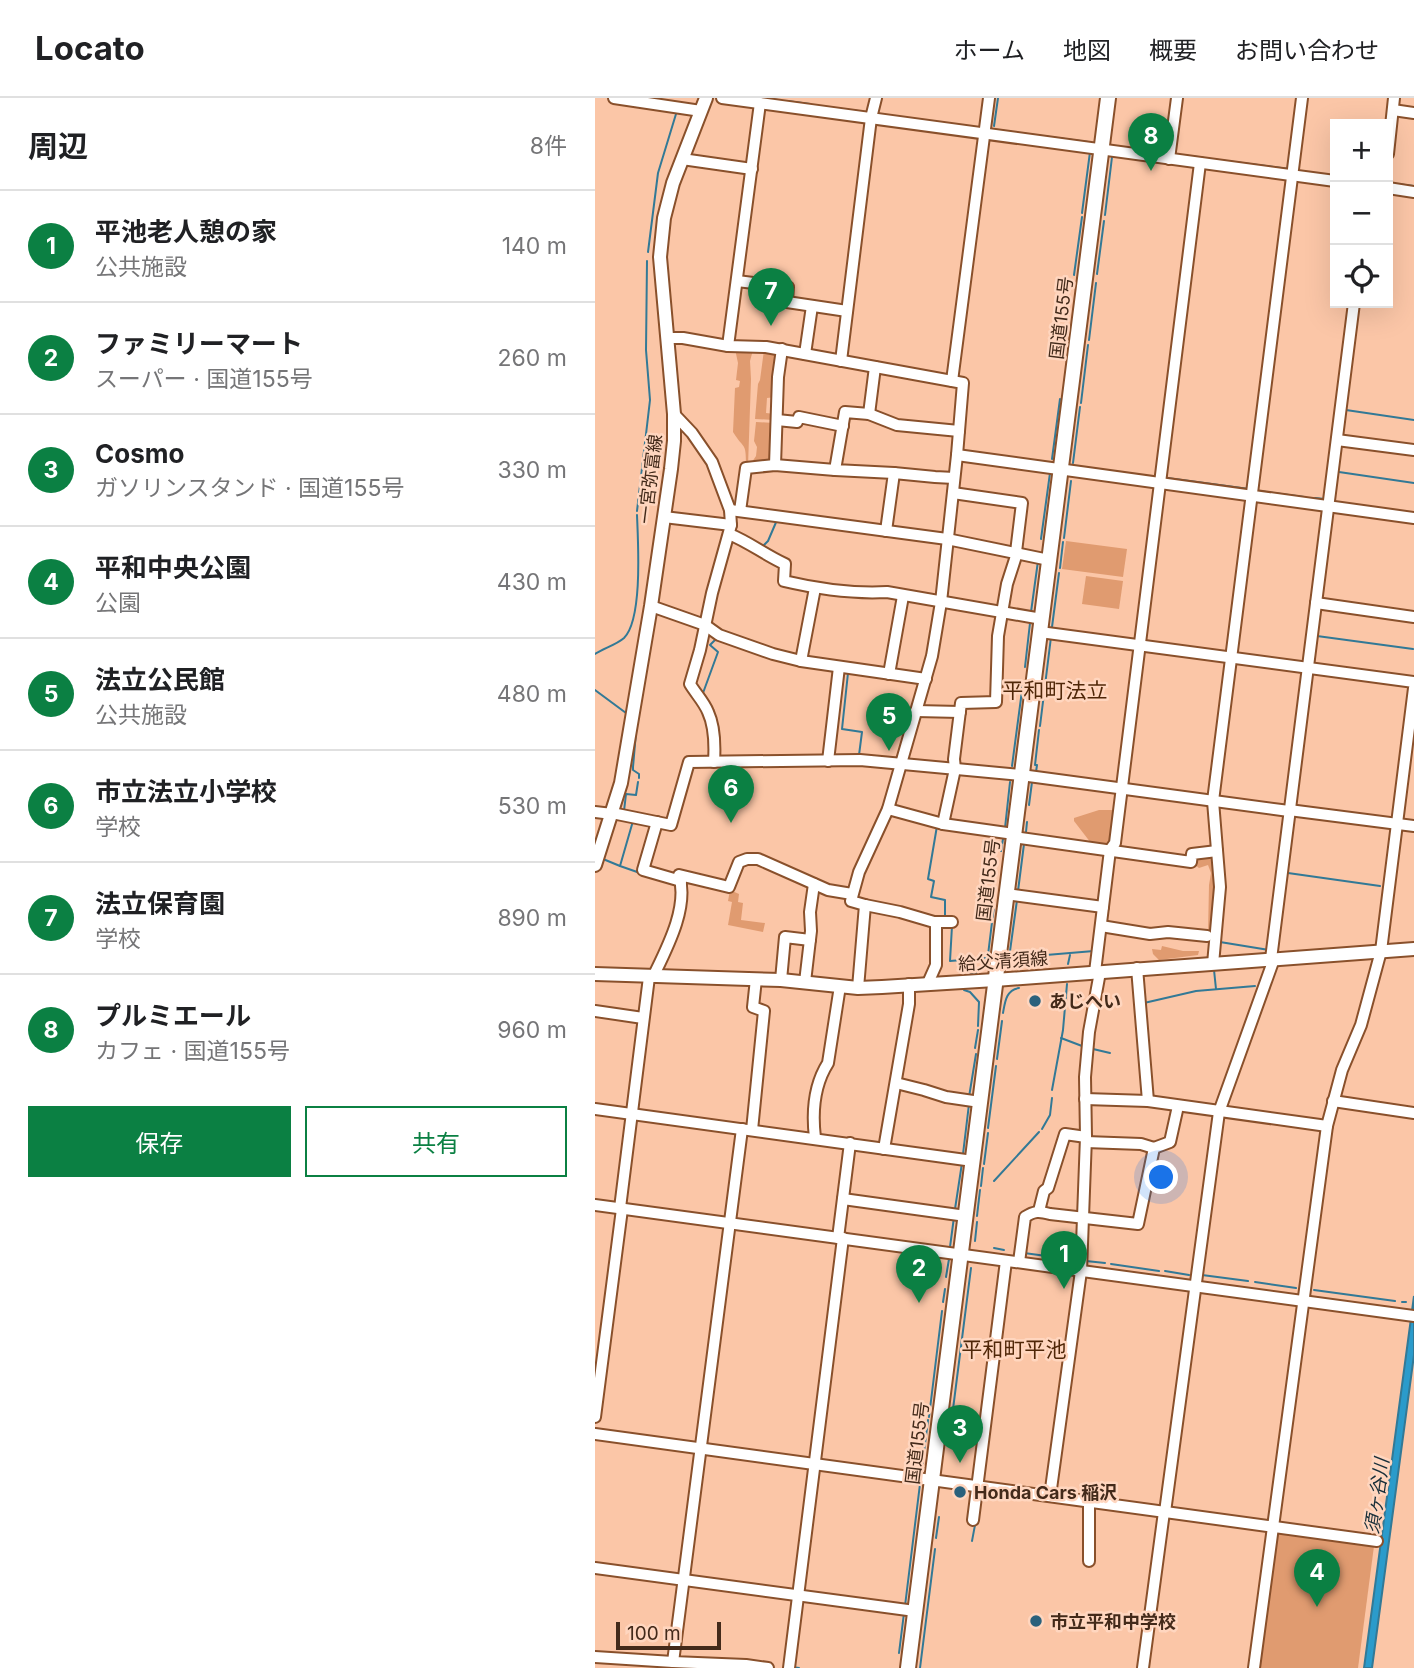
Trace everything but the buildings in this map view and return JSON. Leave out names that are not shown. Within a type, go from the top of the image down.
[{"type":"highway","name":"国道155号","points":[[908,1668],[1108,98]]},
{"type":"main road","name":"一宮弥富線","points":[[595,865],[621,783],[651,606],[674,441],[660,246],[667,203],[703,104]]},
{"type":"main road","name":"給父清須線","points":[[595,974],[781,980],[858,988],[1414,949]]},
{"type":"street","points":[[614,98],[703,104]]},
{"type":"street","points":[[722,98],[760,103],[782,102],[814,110],[1330,180]]},
{"type":"street","points":[[814,110],[815,98]]},
{"type":"street","points":[[841,361],[871,118],[876,98]]},
{"type":"street","points":[[952,381],[991,99],[976,98]]},
{"type":"street","points":[[1169,159],[1177,98]]},
{"type":"street","points":[[1213,964],[1220,887],[1213,801],[1302,98]]},
{"type":"street","points":[[1392,119],[1394,98]]},
{"type":"street","points":[[729,346],[760,103]]},
{"type":"street","points":[[1393,110],[1414,113]]},
{"type":"street","points":[[682,159],[752,169]]},
{"type":"street","points":[[1050,1496],[1081,1270],[1089,1032],[1103,907],[1110,850],[1115,843],[1200,163]]},
{"type":"street","points":[[1393,189],[1414,192]]},
{"type":"street","points":[[737,281],[788,287],[787,302],[847,311]]},
{"type":"street","points":[[805,354],[813,306]]},
{"type":"street","points":[[1143,1668],[1193,1286],[1219,1112],[1272,959],[1353,308]]},
{"type":"street","points":[[668,338],[729,346],[782,349],[963,383],[937,632],[888,809],[859,872],[851,901],[936,922],[952,922]]},
{"type":"street","points":[[775,465],[778,377],[782,349]]},
{"type":"street","points":[[869,414],[875,367]]},
{"type":"street","points":[[835,470],[845,412],[869,414],[897,425],[959,431]]},
{"type":"street","points":[[674,414],[692,433],[712,462],[735,510]]},
{"type":"street","points":[[777,420],[797,422],[799,417],[843,426]]},
{"type":"street","points":[[1336,440],[1414,450]]},
{"type":"street","points":[[957,455],[1414,518]]},
{"type":"street","points":[[715,762],[715,744],[709,712],[690,684],[745,468],[775,465],[954,478]]},
{"type":"street","points":[[886,531],[894,472]]},
{"type":"street","points":[[943,824],[955,769],[961,702],[996,702],[998,636],[1007,583],[1017,552],[1022,503],[953,493]]},
{"type":"street","points":[[735,510],[947,539],[1049,560]]},
{"type":"street","points":[[664,517],[730,530],[785,564],[784,581],[815,588],[887,592],[1003,612],[1041,626],[1139,645],[1414,682]]},
{"type":"street","points":[[801,661],[815,588]]},
{"type":"street","points":[[889,674],[903,596]]},
{"type":"street","points":[[1316,603],[1414,617]]},
{"type":"street","points":[[651,606],[773,654],[801,661],[926,679]]},
{"type":"street","points":[[828,761],[839,667]]},
{"type":"street","points":[[1254,1668],[1328,1126],[1342,1070],[1361,1025],[1381,951],[1414,688]]},
{"type":"street","points":[[916,711],[960,712]]},
{"type":"street","points":[[595,812],[671,825],[689,762],[860,761],[1021,775],[1414,826]]},
{"type":"street","points":[[888,809],[943,824],[1191,862],[1192,854],[1217,851]]},
{"type":"street","points":[[657,822],[643,870],[681,881]]},
{"type":"street","points":[[595,1417],[643,1018],[651,977],[669,945],[682,899],[679,875],[729,887],[739,862],[758,859],[828,890],[852,894]]},
{"type":"street","points":[[805,982],[814,884]]},
{"type":"street","points":[[1006,894],[1103,907]]},
{"type":"street","points":[[858,988],[865,905]]},
{"type":"street","points":[[928,983],[936,965],[936,922]]},
{"type":"street","points":[[1101,926],[1150,933],[1207,936]]},
{"type":"street","points":[[781,980],[785,937],[810,940]]},
{"type":"street","points":[[1137,968],[1148,1101]]},
{"type":"street","points":[[673,1661],[730,1223],[764,1011],[753,1007],[756,979]]},
{"type":"street","points":[[884,1149],[909,1004],[909,984]]},
{"type":"street","points":[[815,1138],[814,1105],[823,1071],[828,1063],[840,986]]},
{"type":"street","points":[[595,1011],[643,1018]]},
{"type":"street","points":[[896,1083],[946,1097],[980,1102]]},
{"type":"street","points":[[1085,1099],[1148,1101],[1328,1126]]},
{"type":"street","points":[[1333,1101],[1414,1112]]},
{"type":"street","points":[[1039,1211],[1065,1134],[1086,1140],[1141,1144],[1154,1148],[1170,1142],[1178,1106]]},
{"type":"street","points":[[595,1109],[972,1161]]},
{"type":"street","points":[[789,1668],[850,1143]]},
{"type":"street","points":[[1019,1262],[1025,1217],[1032,1213],[1039,1211],[1138,1224],[1154,1148]]},
{"type":"street","points":[[842,1199],[966,1216]]},
{"type":"street","points":[[595,1205],[1412,1315]]},
{"type":"street","points":[[973,1520],[1006,1261]]},
{"type":"street","points":[[595,1434],[1377,1541]]},
{"type":"street","points":[[1089,1502],[1089,1561]]},
{"type":"street","points":[[595,1568],[915,1611]]},
{"type":"street","points":[[595,1657],[768,1668]]},
{"type":"shaded area","points":[[735,349],[753,350],[750,361],[748,466],[745,449],[733,432],[735,388],[739,387],[740,381],[736,380],[738,363]]},
{"type":"shaded area","points":[[764,350],[778,354],[776,397],[767,398],[766,413],[775,414],[774,420],[755,419]]},
{"type":"shaded area","points":[[756,422],[774,423],[773,463],[753,465],[757,447],[754,441]]},
{"type":"shaded area","points":[[1066,541],[1127,549],[1123,577],[1062,569]]},
{"type":"shaded area","points":[[1086,576],[1123,581],[1119,609],[1082,604]]},
{"type":"shaded area","points":[[1099,810],[1116,810],[1112,845],[1094,847],[1074,818]]},
{"type":"shaded area","points":[[1214,853],[1216,868],[1212,932],[1208,933],[1211,873],[1208,865],[1199,868],[1193,863],[1194,855]]},
{"type":"shaded area","points":[[730,890],[739,894],[738,902],[743,903],[741,920],[765,923],[763,932],[728,925],[732,902],[728,901]]},
{"type":"shaded area","points":[[1162,946],[1183,951],[1199,951],[1198,955],[1159,960],[1152,949],[1161,950]]},
{"type":"shaded area","points":[[1278,1532],[1374,1546],[1358,1668],[1260,1668]]},
{"type":"water","points":[[1414,1296],[1414,1355],[1372,1668],[1364,1668]]},
{"type":"waterway","points":[[764,98],[778,100]]},
{"type":"waterway","points":[[994,126],[998,98]]},
{"type":"waterway","points":[[787,101],[810,104]]},
{"type":"waterway","points":[[819,106],[866,112]]},
{"type":"waterway","points":[[648,252],[658,173],[676,114]]},
{"type":"waterway","points":[[879,114],[979,128]]},
{"type":"waterway","points":[[998,130],[1088,142]]},
{"type":"waterway","points":[[1082,213],[1090,152]]},
{"type":"waterway","points":[[1181,155],[1198,157]]},
{"type":"waterway","points":[[1105,215],[1112,157]]},
{"type":"waterway","points":[[1203,158],[1289,169]]},
{"type":"waterway","points":[[1298,171],[1330,175]]},
{"type":"waterway","points":[[1393,184],[1414,186]]},
{"type":"waterway","points":[[1074,275],[1082,217]]},
{"type":"waterway","points":[[1097,274],[1104,221]]},
{"type":"waterway","points":[[637,511],[650,400],[646,350],[647,261]]},
{"type":"waterway","points":[[1089,340],[1096,283]]},
{"type":"waterway","points":[[1081,403],[1088,345]]},
{"type":"waterway","points":[[1052,459],[1060,399]]},
{"type":"waterway","points":[[1073,463],[1080,407]]},
{"type":"waterway","points":[[1346,410],[1414,420]]},
{"type":"waterway","points":[[1339,472],[1414,483]]},
{"type":"waterway","points":[[1041,539],[1050,473]]},
{"type":"waterway","points":[[1165,476],[1249,489]]},
{"type":"waterway","points":[[1064,538],[1071,481]]},
{"type":"waterway","points":[[1259,491],[1304,497]]},
{"type":"waterway","points":[[1315,498],[1325,499]]},
{"type":"waterway","points":[[595,654],[624,638],[634,615],[638,580],[637,515]]},
{"type":"waterway","points":[[764,545],[777,520]]},
{"type":"waterway","points":[[1060,568],[1063,542]]},
{"type":"waterway","points":[[1031,612],[1038,561]]},
{"type":"waterway","points":[[1052,627],[1059,573]]},
{"type":"waterway","points":[[1025,667],[1030,623]]},
{"type":"waterway","points":[[1317,636],[1413,649]]},
{"type":"waterway","points":[[1040,726],[1051,637]]},
{"type":"waterway","points":[[703,693],[718,652],[710,645],[715,640]]},
{"type":"waterway","points":[[848,673],[842,729],[862,732],[859,755]]},
{"type":"waterway","points":[[1012,766],[1023,683]]},
{"type":"waterway","points":[[595,690],[626,713]]},
{"type":"waterway","points":[[637,721],[633,770],[639,774],[639,778]]},
{"type":"waterway","points":[[1036,772],[1039,730]]},
{"type":"waterway","points":[[624,811],[626,794],[636,795],[638,782]]},
{"type":"waterway","points":[[1005,828],[1010,782]]},
{"type":"waterway","points":[[1029,805],[1032,782]]},
{"type":"waterway","points":[[633,821],[620,866],[640,873]]},
{"type":"waterway","points":[[1026,832],[1027,822]]},
{"type":"waterway","points":[[937,826],[928,879],[934,881],[931,897],[945,900],[945,915]]},
{"type":"waterway","points":[[1001,851],[1003,839]]},
{"type":"waterway","points":[[1018,891],[1024,844]]},
{"type":"waterway","points":[[603,859],[620,866]]},
{"type":"waterway","points":[[1288,873],[1380,886]]},
{"type":"waterway","points":[[1010,951],[1017,900]]},
{"type":"waterway","points":[[968,975],[975,974],[987,963],[994,906]]},
{"type":"waterway","points":[[952,926],[950,961],[986,958]]},
{"type":"waterway","points":[[1220,942],[1269,950]]},
{"type":"waterway","points":[[1011,958],[1094,951]]},
{"type":"waterway","points":[[1068,964],[1070,955]]},
{"type":"waterway","points":[[1011,959],[1020,968]]},
{"type":"waterway","points":[[1214,970],[1216,989]]},
{"type":"waterway","points":[[1052,1090],[1063,1030],[1067,984]]},
{"type":"waterway","points":[[1144,1003],[1196,991],[1255,986]]},
{"type":"waterway","points":[[1003,1013],[1009,994],[1019,988]]},
{"type":"waterway","points":[[964,990],[970,992],[979,1002],[978,1026]]},
{"type":"waterway","points":[[997,1059],[1002,1021]]},
{"type":"waterway","points":[[975,1048],[978,1030]]},
{"type":"waterway","points":[[1061,1038],[1082,1046]]},
{"type":"waterway","points":[[1093,1049],[1110,1053]]},
{"type":"waterway","points":[[969,1097],[976,1054]]},
{"type":"waterway","points":[[988,1128],[996,1066]]},
{"type":"waterway","points":[[1042,1129],[1050,1115],[1052,1098]]},
{"type":"waterway","points":[[963,1154],[969,1104]]},
{"type":"waterway","points":[[994,1181],[1039,1132]]},
{"type":"waterway","points":[[984,1164],[988,1133]]},
{"type":"waterway","points":[[955,1209],[962,1163]]},
{"type":"waterway","points":[[981,1186],[983,1168]]},
{"type":"waterway","points":[[977,1216],[980,1190]]},
{"type":"waterway","points":[[950,1247],[954,1217]]},
{"type":"waterway","points":[[975,1241],[977,1222]]},
{"type":"waterway","points":[[994,1248],[1004,1250]]},
{"type":"waterway","points":[[1024,1253],[1076,1260]]},
{"type":"waterway","points":[[946,1277],[949,1259]]},
{"type":"waterway","points":[[1086,1261],[1105,1263]]},
{"type":"waterway","points":[[1111,1264],[1159,1271]]},
{"type":"waterway","points":[[971,1268],[952,1417],[983,1420]]},
{"type":"waterway","points":[[1165,1271],[1189,1275]]},
{"type":"waterway","points":[[1202,1275],[1248,1281]]},
{"type":"waterway","points":[[1255,1282],[1296,1288]]},
{"type":"waterway","points":[[943,1302],[945,1289]]},
{"type":"waterway","points":[[1314,1290],[1395,1301]]},
{"type":"waterway","points":[[929,1417],[942,1311]]},
{"type":"waterway","points":[[921,1475],[928,1420]]},
{"type":"waterway","points":[[905,1606],[920,1484]]},
{"type":"waterway","points":[[936,1538],[939,1517]]},
{"type":"waterway","points":[[972,1541],[975,1525]]},
{"type":"waterway","points":[[920,1668],[935,1549]]},
{"type":"waterway","points":[[899,1653],[904,1613]]},
{"type":"waterway","points":[[792,1667],[799,1668]]},
{"type":"place","name":"プルミエール","points":[[1151,171]]},
{"type":"place","name":"法立保育園","points":[[771,326]]},
{"type":"place","name":"法立公民館","points":[[889,751]]},
{"type":"place","name":"市立法立小学校","points":[[731,823]]},
{"type":"place","name":"あじへい","points":[[1035,1001]]},
{"type":"place","name":"平池老人憩の家","points":[[1064,1289]]},
{"type":"place","name":"ファミリーマート","points":[[919,1303]]},
{"type":"place","name":"Cosmo","points":[[960,1463]]},
{"type":"place","name":"Honda Cars 稲沢","points":[[960,1492]]},
{"type":"place","name":"平和中央公園","points":[[1317,1607]]},
{"type":"place","name":"市立平和中学校","points":[[1036,1621]]},
{"type":"district","name":"平和町法立","points":[[1055,690]]},
{"type":"district","name":"平和町平池","points":[[1014,1349]]},
{"type":"water label","name":"須ヶ谷川","points":[[1377,1496]]}]
